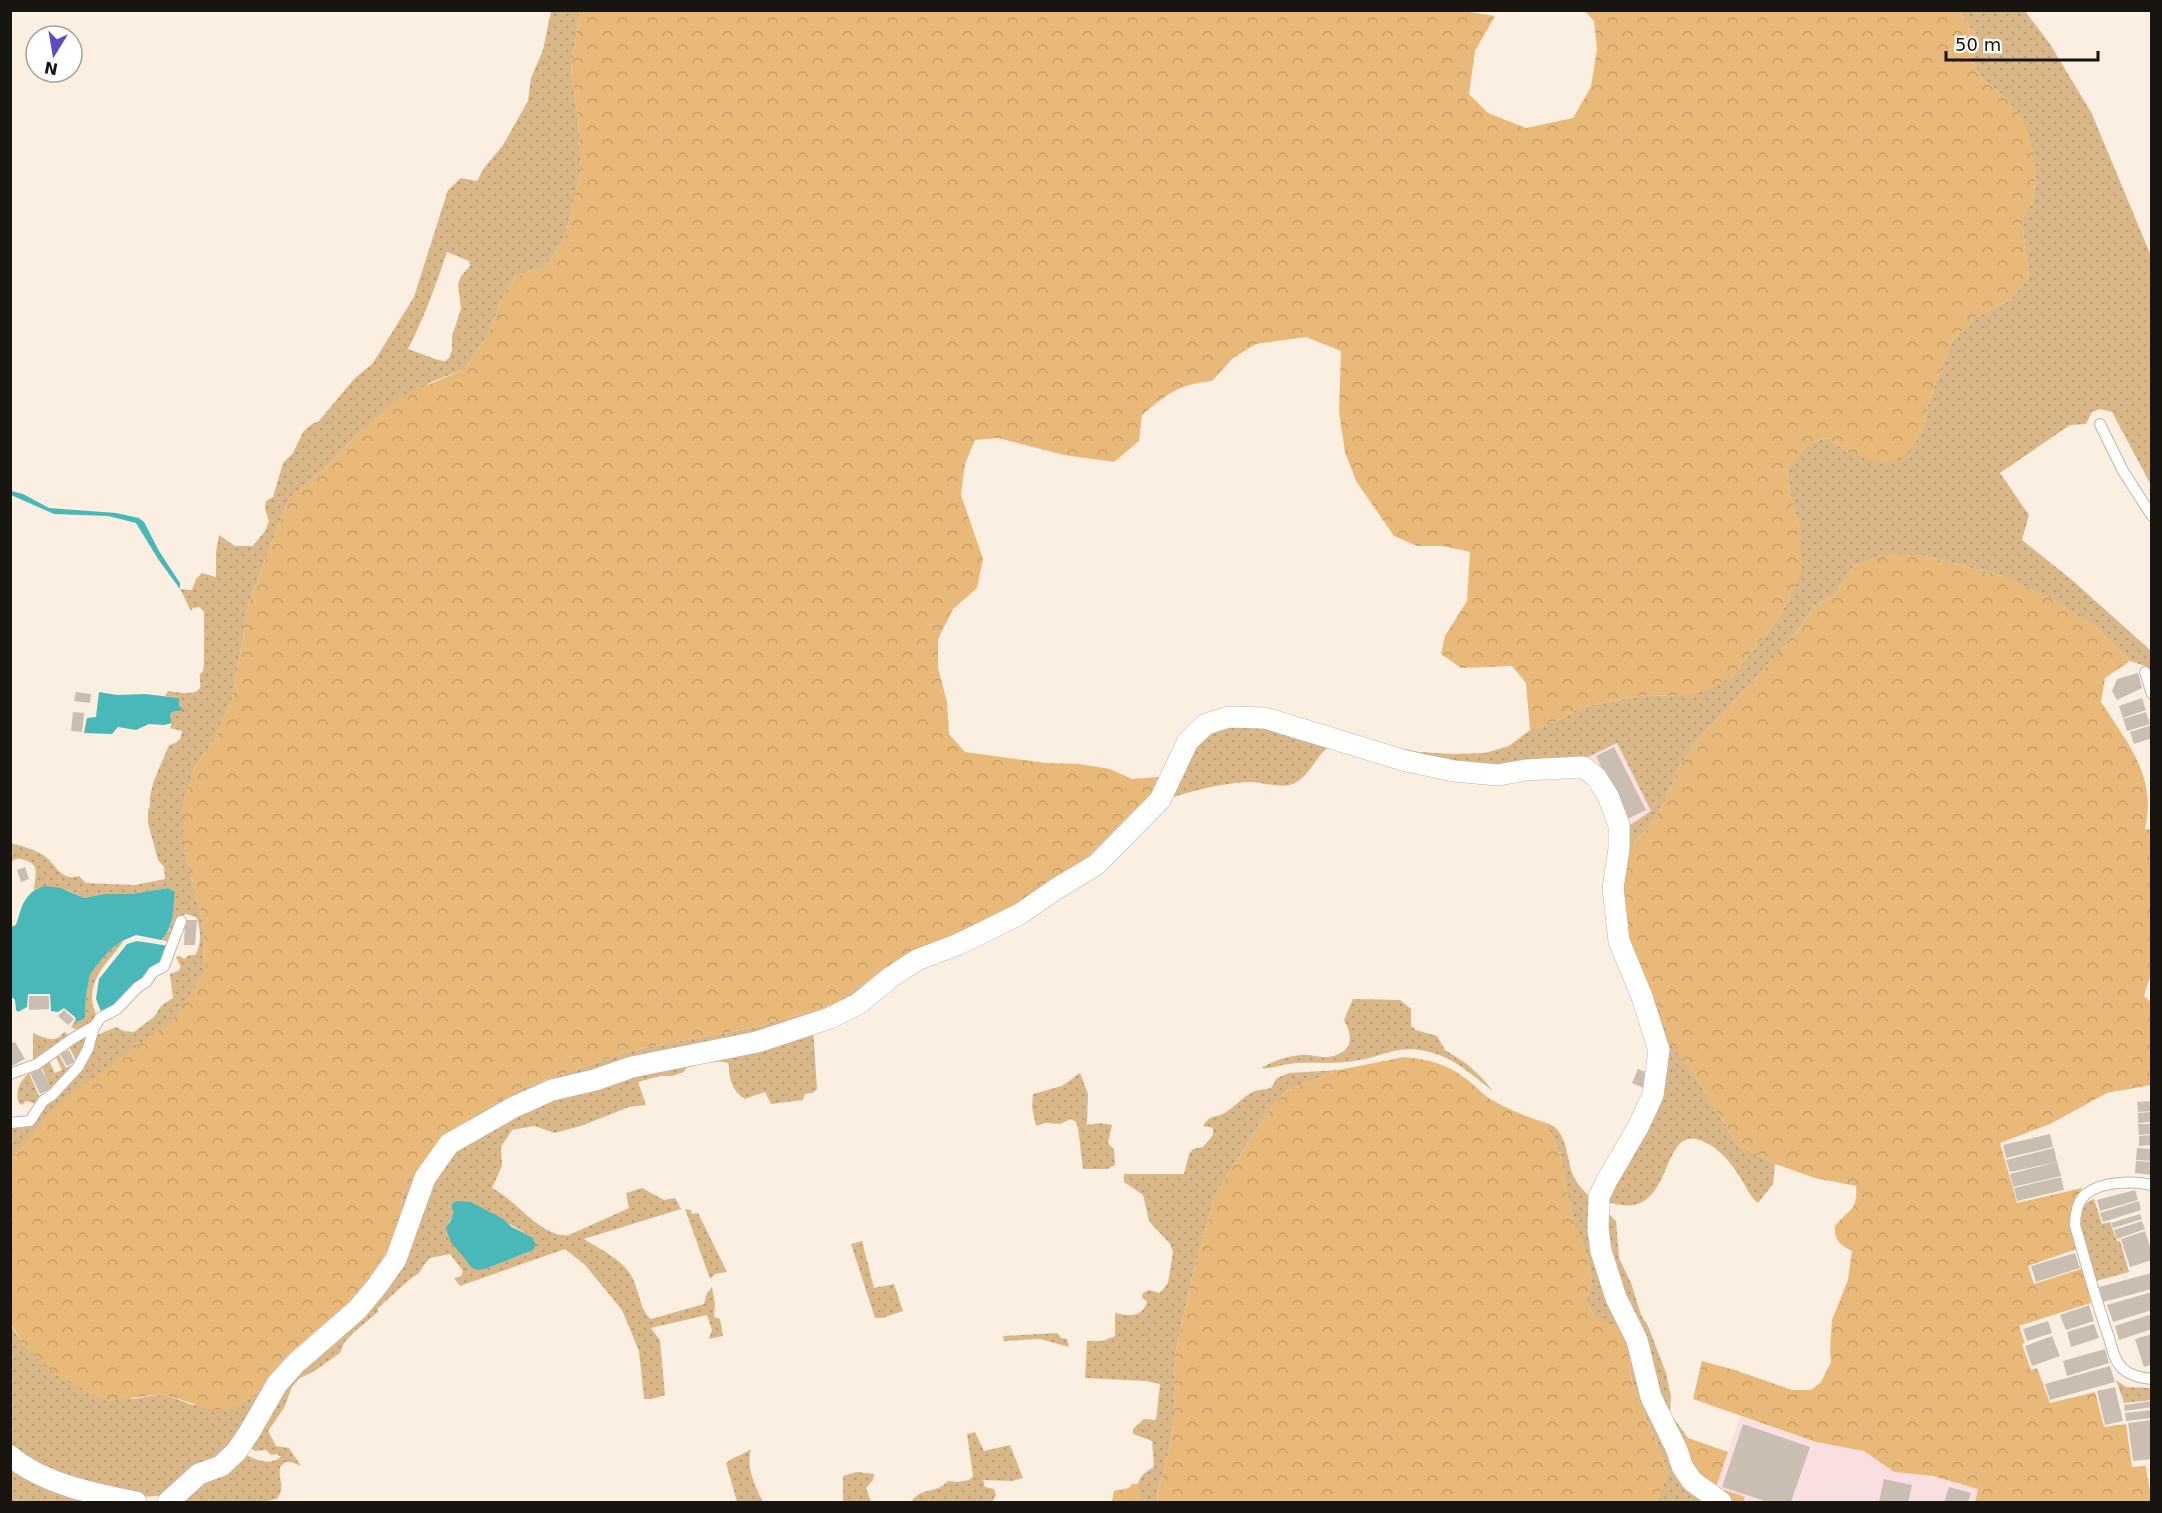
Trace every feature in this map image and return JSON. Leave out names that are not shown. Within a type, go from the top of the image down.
[{"type":"street","points":[[168,1503],[199,1474],[221,1466],[236,1452],[277,1383],[296,1363],[357,1310],[377,1286],[396,1259],[425,1178],[449,1144],[512,1108],[552,1090],[595,1080],[632,1067],[757,1042],[830,1018],[858,1004],[891,977],[917,960],[959,944],[1020,914],[1096,865],[1160,800],[1188,741],[1206,724],[1229,717],[1265,718],[1406,761],[1454,771],[1498,775],[1526,770],[1583,767],[1596,777],[1608,796],[1619,825],[1619,849],[1613,888],[1619,941],[1642,997],[1659,1050],[1653,1095],[1638,1128],[1599,1197],[1598,1229],[1601,1251],[1617,1298],[1637,1340],[1651,1397],[1677,1450],[1682,1466],[1692,1481],[1721,1503]]},
{"type":"street","points":[[10,1456],[23,1467],[55,1481],[136,1503]]},
{"type":"lane","points":[[2100,424],[2123,471],[2151,516]]},
{"type":"lane","points":[[2145,672],[2151,694]]},
{"type":"lane","points":[[10,1123],[30,1120],[43,1101],[75,1071],[88,1049],[94,1027],[100,1018],[117,1009],[146,982],[153,972],[164,966],[181,921]]},
{"type":"lane","points":[[10,1074],[38,1064],[72,1039],[94,1027]]},
{"type":"lane","points":[[2151,1185],[2138,1182],[2093,1190],[2084,1195],[2075,1216],[2075,1226],[2115,1358],[2121,1368],[2131,1375],[2151,1378]]},
{"type":"shaded area","points":[[551,11],[580,11],[571,70],[578,118],[581,169],[565,238],[546,266],[515,276],[488,334],[465,369],[431,382],[361,431],[325,468],[289,498],[249,602],[232,699],[215,738],[194,769],[184,847],[204,929],[205,972],[175,1019],[139,1046],[24,1145],[11,1159],[11,1125],[42,1108],[95,1036],[116,1027],[134,1032],[154,1017],[161,1006],[173,998],[170,974],[181,967],[176,957],[180,956],[184,959],[189,955],[195,955],[200,936],[196,917],[186,914],[177,918],[170,942],[161,940],[170,929],[175,893],[168,888],[133,894],[104,894],[84,898],[67,890],[38,888],[34,891],[35,868],[30,862],[20,859],[11,862],[11,843],[39,853],[48,858],[63,874],[79,876],[86,883],[135,885],[165,879],[164,867],[158,860],[148,823],[148,810],[153,783],[169,745],[179,741],[182,734],[182,731],[170,728],[172,723],[170,716],[172,712],[183,710],[179,706],[179,698],[165,696],[168,691],[184,693],[197,691],[200,688],[200,674],[204,664],[204,612],[200,607],[193,608],[191,611],[180,589],[192,590],[196,579],[202,573],[216,577],[219,535],[235,546],[253,546],[265,531],[269,521],[265,509],[266,501],[273,497],[283,463],[293,453],[303,432],[319,421],[354,379],[373,363],[414,297],[448,190],[461,178],[477,181],[484,168],[503,145],[528,101],[531,78],[543,50]],"holes":[[[447,252],[469,261],[470,266],[461,276],[458,284],[461,309],[452,336],[452,350],[449,358],[445,361],[438,360],[408,349],[425,313]]]},
{"type":"shaded area","points":[[1960,11],[2025,11],[2050,44],[2092,114],[2151,256],[2151,485],[2112,412],[2100,409],[2092,412],[2086,424],[2070,425],[2000,473],[2029,515],[2022,540],[2072,580],[2151,651],[2151,671],[2145,666],[2130,661],[2094,625],[2003,576],[1921,555],[1854,565],[1835,595],[1814,606],[1799,629],[1741,695],[1696,741],[1679,768],[1664,803],[1649,828],[1634,842],[1633,960],[1653,993],[1697,1079],[1737,1144],[1775,1164],[1773,1184],[1758,1203],[1721,1153],[1709,1144],[1695,1139],[1683,1141],[1675,1150],[1654,1192],[1643,1202],[1626,1205],[1603,1200],[1660,1073],[1623,941],[1624,829],[1651,811],[1617,743],[1582,760],[1526,765],[1455,766],[1362,740],[1419,752],[1485,753],[1509,746],[1530,730],[1557,721],[1582,707],[1644,695],[1675,696],[1732,677],[1775,623],[1790,598],[1800,527],[1791,497],[1787,470],[1807,444],[1827,438],[1848,452],[1922,432],[1929,401],[1951,342],[1976,317],[2010,300],[2029,277],[2022,220],[2033,201],[2036,176],[2009,100],[1981,78],[1972,60],[1979,39]]},
{"type":"shaded area","points":[[1264,722],[1332,745],[1321,754],[1304,776],[1293,784],[1281,786],[1252,782],[1236,783],[1205,788],[1164,800],[1208,726]]},
{"type":"shaded area","points":[[1617,743],[1651,811],[1624,829],[1582,760]]},
{"type":"shaded area","points":[[1159,777],[1155,796],[1094,862],[828,1015],[630,1063],[446,1141],[393,1258],[234,1447],[165,1495],[143,1497],[96,1488],[11,1451],[10,1324],[24,1346],[132,1399],[163,1394],[193,1405],[257,1394],[285,1357],[348,1303],[387,1252],[400,1221],[402,1195],[421,1164],[442,1137],[481,1111],[522,1088],[633,1050],[756,1027],[833,1005],[906,954],[997,916],[1085,859],[1150,794]]},
{"type":"shaded area","points":[[125,939],[103,967],[95,982],[92,1000],[97,1018],[79,1031],[71,1027],[75,1021],[78,1022],[85,1018],[90,975],[110,950]]},
{"type":"shaded area","points":[[1353,999],[1400,1000],[1411,1009],[1411,1026],[1416,1030],[1437,1036],[1445,1050],[1467,1064],[1493,1091],[1454,1062],[1439,1055],[1414,1049],[1404,1049],[1346,1062],[1297,1063],[1261,1068],[1290,1057],[1305,1055],[1328,1057],[1342,1052],[1349,1044],[1349,1033],[1344,1020]]},
{"type":"shaded area","points":[[813,1027],[817,1089],[813,1093],[805,1094],[803,1100],[771,1104],[765,1092],[745,1099],[737,1093],[732,1084],[729,1064],[709,1063],[686,1068],[684,1072],[673,1076],[660,1076],[638,1082],[646,1105],[629,1107],[581,1126],[555,1133],[534,1126],[512,1130],[501,1147],[502,1166],[492,1188],[539,1225],[559,1235],[569,1235],[629,1208],[626,1193],[642,1188],[664,1200],[675,1198],[681,1209],[584,1239],[623,1265],[632,1277],[644,1310],[651,1319],[704,1304],[707,1293],[712,1287],[715,1304],[714,1317],[720,1319],[723,1336],[709,1339],[712,1330],[707,1315],[651,1328],[660,1340],[665,1395],[644,1399],[639,1351],[622,1310],[585,1265],[565,1249],[460,1286],[454,1278],[461,1276],[463,1271],[450,1254],[430,1258],[419,1273],[353,1333],[344,1343],[340,1353],[313,1372],[300,1378],[292,1387],[284,1408],[268,1431],[276,1446],[289,1448],[301,1466],[285,1462],[280,1467],[281,1487],[277,1499],[262,1502],[179,1502],[241,1452],[266,1462],[281,1457],[277,1454],[271,1455],[266,1450],[255,1451],[245,1445],[280,1387],[358,1314],[452,1148],[552,1095]],"holes":[[[471,1202],[532,1237],[533,1250],[488,1268],[466,1261],[460,1252],[449,1222],[454,1209],[451,1205]]]},
{"type":"shaded area","points":[[64,1032],[67,1033],[66,1038],[33,1060],[33,1033],[53,1039]]},
{"type":"shaded area","points":[[88,1037],[87,1046],[76,1065],[52,1092],[36,1104],[26,1101],[22,1105],[19,1103],[17,1095],[19,1087],[29,1073],[39,1096],[51,1090],[41,1065],[49,1061],[55,1073],[62,1070],[56,1057],[59,1055],[66,1068],[77,1062],[69,1047],[82,1038]]},
{"type":"shaded area","points":[[1339,1070],[1288,1090],[1268,1111],[1215,1195],[1193,1273],[1175,1355],[1174,1416],[1169,1451],[1157,1493],[1158,1502],[1140,1502],[1139,1481],[1154,1467],[1152,1441],[1133,1434],[1133,1429],[1144,1419],[1156,1420],[1160,1384],[1146,1381],[1085,1378],[1087,1341],[1102,1341],[1115,1336],[1115,1313],[1134,1315],[1142,1311],[1147,1302],[1142,1297],[1143,1293],[1149,1290],[1160,1293],[1168,1283],[1173,1252],[1170,1244],[1149,1221],[1143,1195],[1124,1182],[1124,1174],[1184,1174],[1189,1154],[1193,1149],[1203,1147],[1213,1135],[1213,1128],[1203,1126],[1209,1119],[1226,1112],[1257,1090],[1271,1088],[1277,1078],[1289,1073]]},
{"type":"shaded area","points":[[1080,1073],[1088,1094],[1087,1125],[1100,1123],[1112,1125],[1108,1143],[1114,1150],[1115,1165],[1108,1169],[1083,1169],[1078,1128],[1076,1122],[1071,1119],[1060,1124],[1045,1123],[1036,1126],[1032,1107],[1033,1094],[1062,1086]]},
{"type":"shaded area","points":[[1546,1123],[1558,1130],[1562,1136],[1572,1173],[1590,1197],[1642,1368],[1716,1502],[1656,1502],[1668,1472],[1632,1382],[1628,1351],[1594,1316],[1586,1301],[1592,1280],[1586,1252],[1573,1222],[1560,1154]]},
{"type":"shaded area","points":[[2094,1199],[2102,1224],[2110,1222],[2117,1241],[2120,1241],[2129,1272],[2096,1281],[2085,1249],[2080,1224],[2081,1213],[2085,1205]]},
{"type":"shaded area","points":[[685,1209],[691,1210],[692,1214],[698,1213],[727,1272],[715,1274],[710,1279]]},
{"type":"shaded area","points":[[1605,1213],[1616,1221],[1619,1258],[1666,1373],[1671,1397],[1670,1413],[1688,1438],[1678,1444],[1611,1274]]},
{"type":"shaded area","points":[[862,1241],[874,1288],[894,1284],[903,1311],[875,1318],[851,1244]]},
{"type":"shaded area","points":[[1057,1333],[1061,1338],[1067,1339],[1069,1347],[1040,1339],[1004,1341],[1003,1336]]},
{"type":"shaded area","points":[[2116,1380],[2126,1387],[2151,1388],[2151,1400],[2124,1403]]},
{"type":"shaded area","points":[[1740,1417],[1816,1442],[1864,1451],[1894,1472],[1933,1476],[1978,1489],[1975,1502],[1743,1502],[1745,1497],[1716,1487]]},
{"type":"shaded area","points":[[975,1432],[984,1451],[1010,1445],[1023,1478],[1012,1481],[983,1480],[985,1487],[994,1489],[996,1495],[992,1502],[911,1502],[920,1494],[938,1488],[948,1481],[969,1480],[973,1476],[967,1434]]},
{"type":"shaded area","points":[[751,1449],[750,1470],[763,1502],[737,1502],[726,1463]]},
{"type":"shaded area","points":[[10,1461],[116,1502],[11,1502]]},
{"type":"shaded area","points":[[857,1472],[874,1474],[873,1480],[866,1488],[871,1502],[843,1502],[843,1476]]},
{"type":"green space","points":[[580,11],[1463,11],[1495,16],[1475,51],[1469,94],[1488,113],[1526,128],[1573,118],[1591,87],[1597,49],[1594,21],[1585,11],[1960,11],[1979,39],[1972,60],[1981,78],[2009,100],[2024,123],[2032,148],[2036,176],[2033,201],[2022,220],[2029,277],[2010,300],[1976,317],[1951,342],[1929,401],[1922,432],[1910,452],[1891,462],[1870,460],[1848,452],[1827,438],[1807,444],[1787,471],[1791,497],[1800,527],[1802,570],[1790,598],[1775,623],[1732,677],[1704,692],[1675,696],[1644,695],[1582,707],[1557,721],[1530,730],[1526,683],[1512,666],[1461,668],[1441,654],[1445,636],[1467,601],[1470,552],[1443,546],[1417,546],[1394,536],[1356,481],[1345,452],[1339,412],[1341,351],[1306,337],[1256,344],[1233,358],[1212,381],[1201,382],[1174,391],[1142,415],[1139,441],[1114,462],[1064,455],[998,438],[975,440],[965,464],[961,495],[983,559],[977,588],[953,609],[938,639],[938,668],[947,702],[949,734],[965,752],[1110,769],[1132,779],[1159,777],[1150,794],[1085,859],[997,916],[906,954],[833,1005],[756,1027],[633,1050],[522,1088],[481,1111],[442,1137],[421,1164],[402,1195],[400,1221],[387,1252],[348,1303],[285,1357],[257,1394],[232,1409],[213,1410],[163,1394],[106,1401],[57,1376],[24,1346],[11,1324],[11,1159],[44,1118],[75,1091],[174,1019],[205,972],[204,929],[184,847],[182,804],[194,769],[215,738],[232,699],[249,602],[289,498],[325,468],[361,431],[401,396],[465,369],[488,334],[515,276],[546,266],[565,238],[581,169],[578,118],[571,70]]},
{"type":"green space","points":[[1884,554],[1921,555],[2003,576],[2048,596],[2094,625],[2130,661],[2105,678],[2101,702],[2138,761],[2147,793],[2148,810],[2145,829],[2152,830],[2152,970],[2144,996],[2151,1002],[2151,1085],[2107,1093],[2050,1124],[2000,1143],[2017,1203],[2082,1188],[2075,1201],[2077,1249],[2028,1266],[2034,1284],[2084,1268],[2091,1303],[2019,1326],[2025,1343],[2022,1344],[2031,1370],[2037,1368],[2050,1403],[2095,1392],[2104,1427],[2126,1424],[2132,1467],[2146,1466],[2151,1502],[1975,1502],[1978,1489],[1933,1476],[1894,1472],[1864,1451],[1816,1442],[1693,1399],[1702,1361],[1792,1390],[1811,1390],[1821,1382],[1831,1362],[1832,1320],[1848,1280],[1852,1251],[1839,1242],[1835,1226],[1852,1209],[1856,1200],[1856,1186],[1815,1178],[1775,1164],[1737,1144],[1697,1079],[1671,1044],[1653,993],[1633,960],[1627,918],[1625,874],[1634,842],[1649,828],[1664,803],[1679,768],[1696,741],[1741,695],[1799,629],[1814,606],[1835,595],[1854,565]]},
{"type":"green space","points":[[1404,1057],[1429,1061],[1451,1069],[1490,1099],[1546,1123],[1560,1154],[1573,1221],[1586,1252],[1592,1280],[1586,1301],[1594,1316],[1619,1328],[1628,1351],[1632,1382],[1668,1472],[1656,1502],[1158,1502],[1157,1493],[1169,1451],[1174,1416],[1175,1355],[1193,1273],[1215,1195],[1268,1111],[1288,1090],[1339,1070]]},
{"type":"green space","points":[[1688,1438],[1728,1452],[1716,1487],[1745,1497],[1743,1502],[1730,1502],[1696,1479],[1678,1444]]},
{"type":"green space","points":[[1132,1484],[1138,1484],[1140,1502],[1106,1502],[1112,1501],[1114,1491],[1129,1488]]},
{"type":"water","points":[[11,491],[23,494],[49,508],[116,513],[139,518],[144,522],[159,551],[180,583],[180,589],[136,523],[108,516],[54,514],[11,495]]},
{"type":"water","points":[[99,692],[179,698],[179,706],[184,710],[172,712],[170,716],[172,723],[164,725],[149,724],[136,730],[118,727],[112,734],[84,733],[87,718],[96,717]]},
{"type":"water","points":[[44,886],[61,888],[84,898],[168,888],[175,892],[171,924],[161,940],[136,935],[110,950],[96,966],[90,975],[85,1018],[78,1022],[64,1008],[58,1012],[51,1011],[50,994],[28,994],[27,1007],[18,1012],[15,1000],[11,996],[11,927],[16,925],[27,897]]},
{"type":"water","points":[[137,941],[169,946],[168,954],[128,995],[102,1014],[96,999],[99,979],[127,944]]},
{"type":"water","points":[[456,1201],[471,1202],[503,1219],[512,1227],[532,1237],[536,1245],[533,1250],[488,1268],[479,1270],[472,1268],[451,1242],[446,1229],[453,1214],[451,1205]]},
{"type":"building","points":[[2138,673],[2142,688],[2117,700],[2112,691],[2117,679]]},
{"type":"building","points":[[76,692],[91,694],[90,703],[74,701]]},
{"type":"building","points":[[2142,698],[2146,710],[2123,718],[2119,706]]},
{"type":"building","points":[[73,712],[84,713],[82,732],[71,731]]},
{"type":"building","points":[[2146,712],[2150,724],[2127,731],[2123,719]]},
{"type":"building","points":[[2152,725],[2152,738],[2134,744],[2130,732]]},
{"type":"building","points":[[1614,747],[1646,810],[1627,819],[1596,756]]},
{"type":"building","points":[[25,867],[29,879],[21,882],[17,870]]},
{"type":"building","points":[[185,920],[197,920],[195,945],[184,945]]},
{"type":"building","points":[[29,996],[49,996],[49,1009],[29,1010]]},
{"type":"building","points":[[64,1010],[74,1019],[68,1025],[58,1016]]},
{"type":"building","points":[[15,1042],[25,1059],[10,1067],[10,1044]]},
{"type":"building","points":[[69,1050],[75,1062],[67,1066],[60,1054]]},
{"type":"building","points":[[41,1068],[51,1089],[40,1094],[30,1073]]},
{"type":"building","points":[[1638,1069],[1648,1073],[1643,1088],[1632,1083]]},
{"type":"building","points":[[2152,1101],[2152,1111],[2138,1112],[2137,1102]]},
{"type":"building","points":[[2152,1112],[2152,1122],[2138,1123],[2138,1113]]},
{"type":"building","points":[[2138,1124],[2152,1124],[2152,1134],[2139,1135]]},
{"type":"building","points":[[2050,1134],[2053,1147],[2006,1158],[2003,1145]]},
{"type":"building","points":[[2152,1135],[2152,1145],[2139,1146],[2139,1136]]},
{"type":"building","points":[[2054,1148],[2057,1162],[2010,1172],[2006,1160]]},
{"type":"building","points":[[2137,1148],[2152,1149],[2152,1161],[2136,1160]]},
{"type":"building","points":[[2136,1161],[2152,1162],[2152,1175],[2135,1173]]},
{"type":"building","points":[[2057,1162],[2061,1176],[2013,1187],[2010,1174]]},
{"type":"building","points":[[2061,1177],[2064,1190],[2017,1201],[2014,1188]]},
{"type":"building","points":[[2135,1190],[2138,1200],[2100,1211],[2097,1200]]},
{"type":"building","points":[[2139,1201],[2141,1210],[2103,1222],[2100,1213]]},
{"type":"building","points":[[2140,1214],[2142,1219],[2113,1228],[2111,1223]]},
{"type":"building","points":[[2142,1221],[2145,1229],[2117,1239],[2114,1230]]},
{"type":"building","points":[[2145,1231],[2152,1260],[2130,1267],[2121,1239]]},
{"type":"building","points":[[2075,1253],[2080,1268],[2036,1282],[2031,1266]]},
{"type":"building","points":[[2152,1273],[2152,1289],[2103,1302],[2099,1287]]},
{"type":"building","points":[[2152,1292],[2152,1310],[2113,1322],[2107,1305]]},
{"type":"building","points":[[2089,1305],[2094,1321],[2066,1330],[2060,1315]]},
{"type":"building","points":[[2152,1314],[2152,1329],[2119,1340],[2115,1326]]},
{"type":"building","points":[[2048,1321],[2052,1333],[2027,1341],[2023,1329]]},
{"type":"building","points":[[2094,1324],[2099,1338],[2071,1347],[2067,1332]]},
{"type":"building","points":[[2152,1334],[2152,1364],[2144,1367],[2135,1339]]},
{"type":"building","points":[[2052,1336],[2060,1356],[2032,1366],[2025,1346]]},
{"type":"building","points":[[2105,1349],[2109,1363],[2067,1376],[2063,1361]]},
{"type":"building","points":[[2110,1366],[2115,1382],[2050,1400],[2045,1384]]},
{"type":"building","points":[[2115,1387],[2123,1421],[2105,1425],[2097,1391]]},
{"type":"building","points":[[2152,1401],[2152,1407],[2125,1411],[2124,1405]]},
{"type":"building","points":[[2152,1410],[2152,1418],[2126,1421],[2125,1413]]},
{"type":"building","points":[[2152,1420],[2152,1459],[2133,1461],[2128,1423]]},
{"type":"building","points":[[1743,1424],[1810,1447],[1791,1502],[1768,1502],[1722,1487]]},
{"type":"building","points":[[1884,1479],[1912,1485],[1908,1502],[1879,1502]]},
{"type":"building","points":[[1949,1487],[1971,1493],[1968,1502],[1944,1502]]}]
